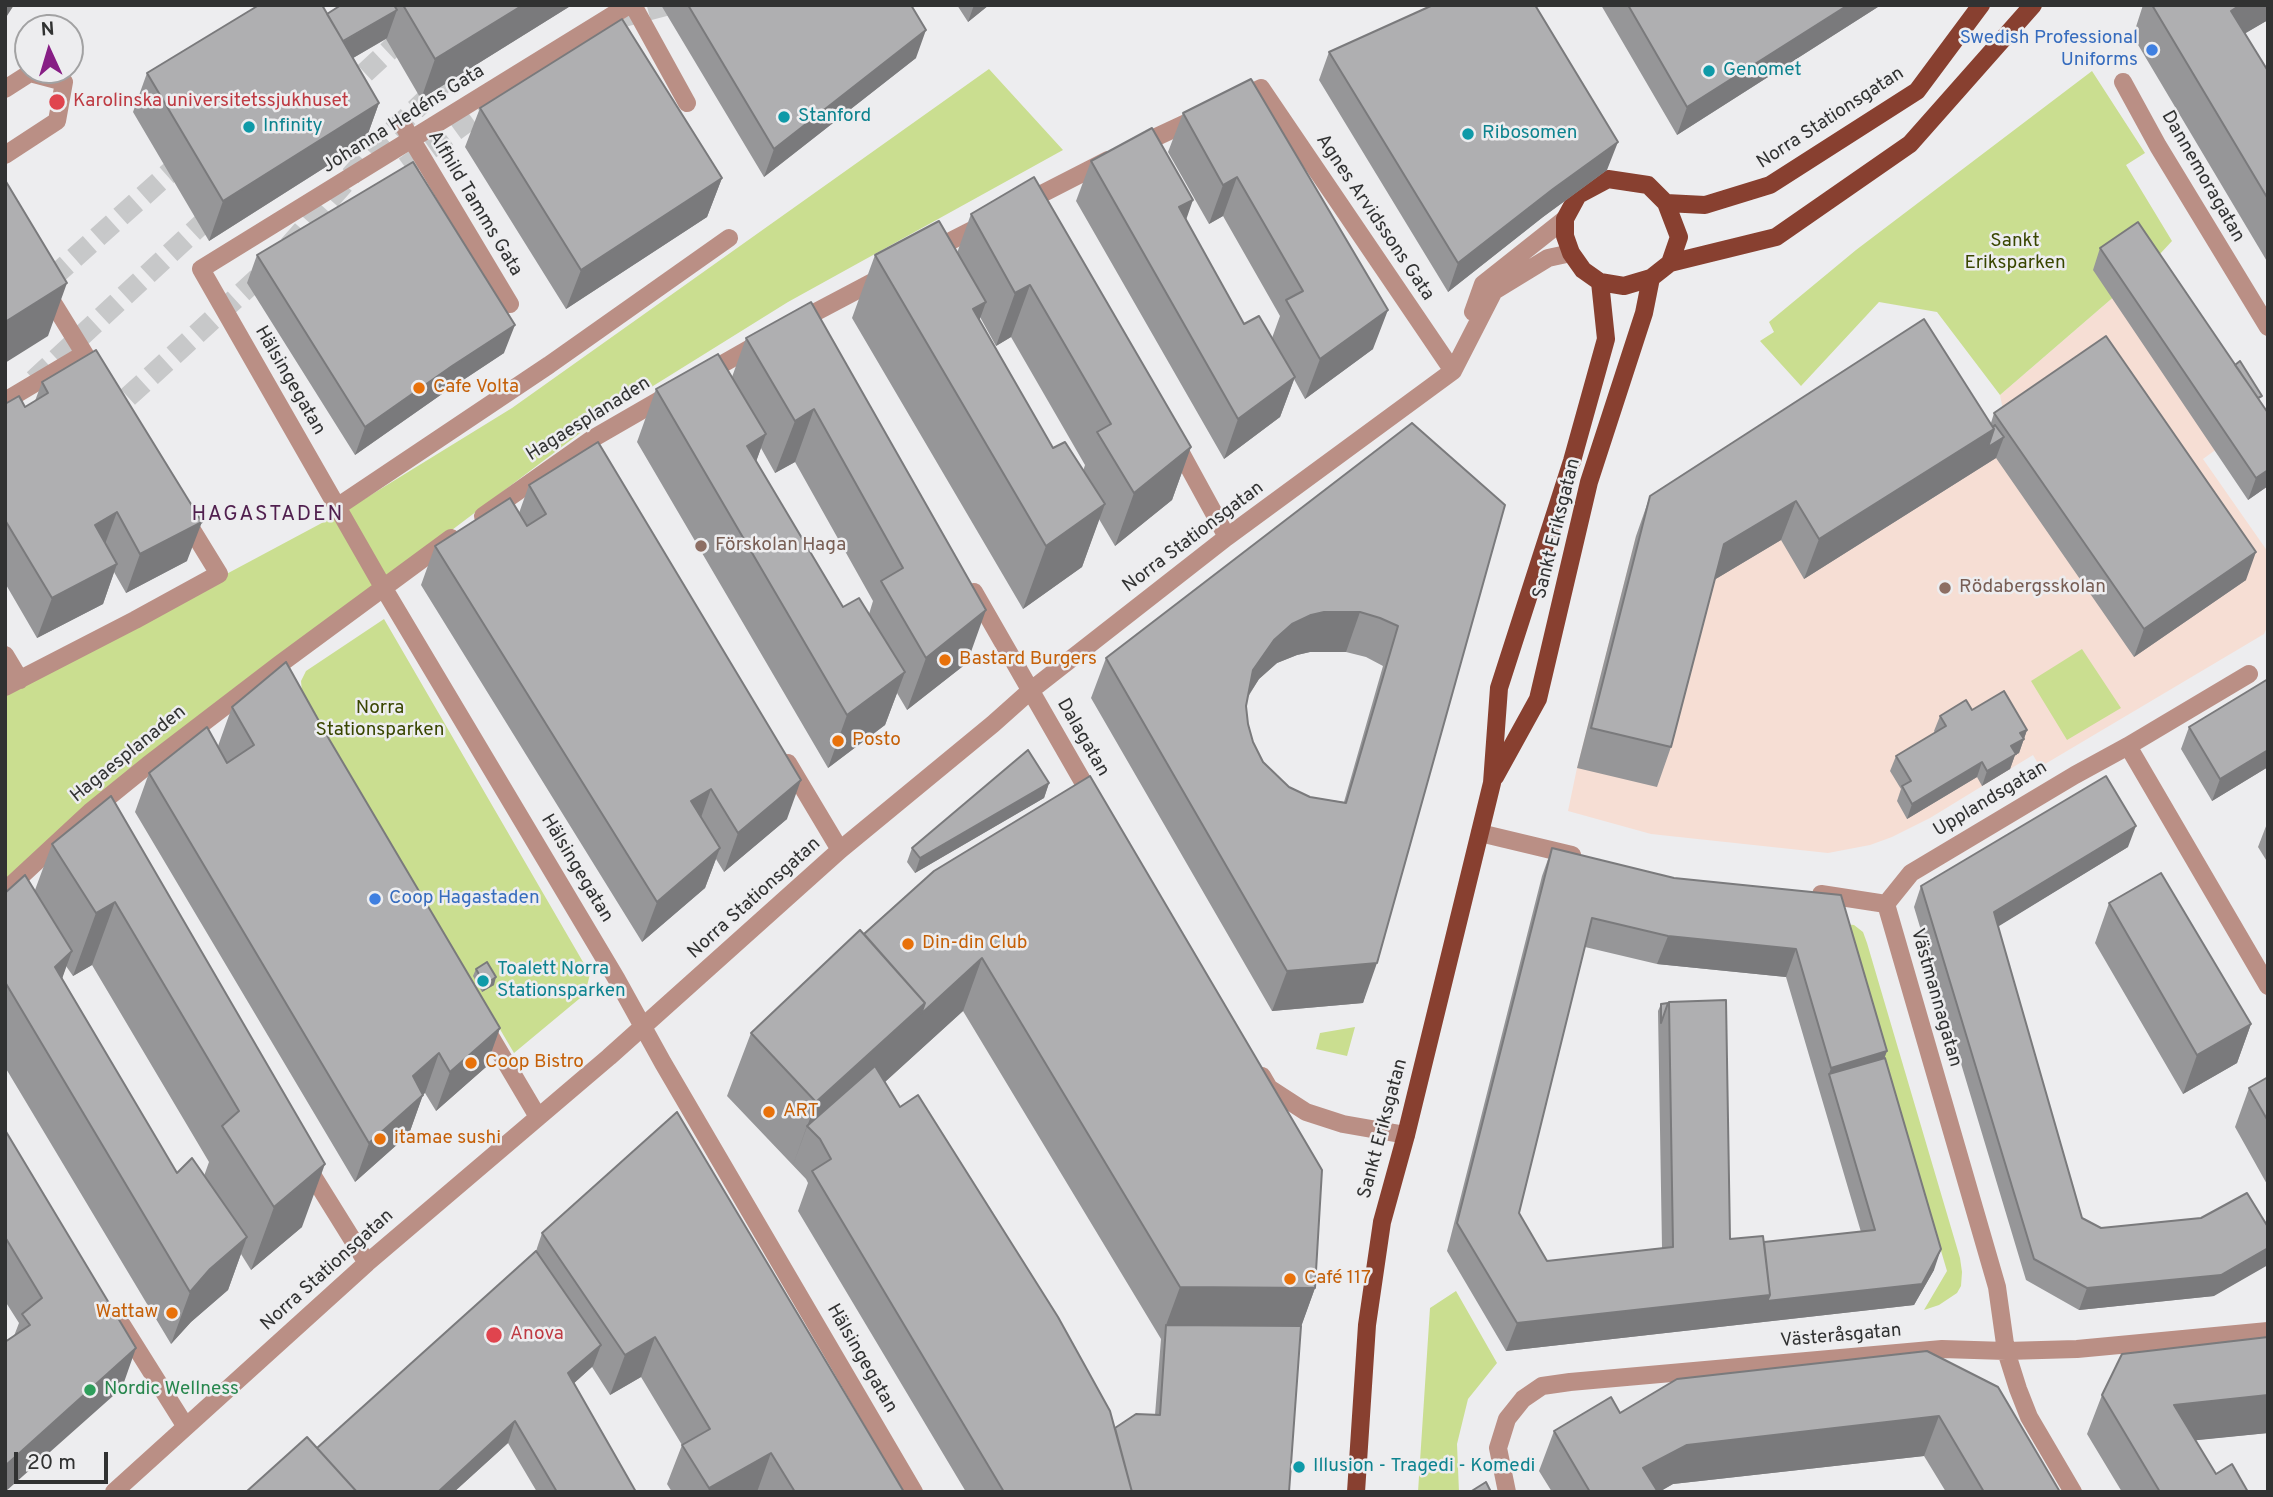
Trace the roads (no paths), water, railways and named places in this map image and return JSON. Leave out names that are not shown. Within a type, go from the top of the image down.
[{"type":"main road","name":"Norra Stationsgatan","points":[[1565,219],[1578,195],[1608,179],[1648,185],[1666,202],[1704,205],[1770,185],[1917,91],[1981,5]]},
{"type":"main road","points":[[1565,219],[1565,236],[1583,270],[1600,282],[1624,286],[1651,278],[1670,263],[1776,237],[1910,144],[2033,5]]},
{"type":"main road","points":[[1666,202],[1679,237],[1670,263]]},
{"type":"main road","name":"Sankt Eriksgatan","points":[[1492,783],[1538,699],[1589,482],[1644,313],[1651,278]]},
{"type":"main road","name":"Sankt Eriksgatan","points":[[1356,1492],[1367,1325],[1382,1222],[1406,1135],[1492,783],[1499,688],[1572,461],[1606,339],[1600,282]]},
{"type":"street","points":[[631,5],[687,103]]},
{"type":"street","name":"Johanna Hedéns Gata","points":[[201,269],[408,133],[631,5]]},
{"type":"street","points":[[5,89],[30,74],[64,82],[57,121],[5,155]]},
{"type":"street","name":"Dannemoragatan","points":[[2123,82],[2158,146],[2268,327]]},
{"type":"street","name":"Hagaesplanaden","points":[[5,891],[383,587],[597,447],[817,320],[905,265],[1004,213],[1038,203],[1261,88]]},
{"type":"street","name":"Agnes Arvidssons Gata","points":[[1261,88],[1453,371]]},
{"type":"street","name":"Alfhild Tamms Gata","points":[[408,133],[510,304]]},
{"type":"street","name":"Norra Stationsgatan","points":[[1453,371],[1483,284],[1565,219]]},
{"type":"street","points":[[337,507],[549,365],[729,238]]},
{"type":"street","name":"Norra Stationsgatan","points":[[114,1492],[367,1263],[644,1027],[840,850],[1030,691],[1227,537],[1453,371],[1494,291],[1548,258],[1572,253]]},
{"type":"street","name":"Hälsingegatan","points":[[201,269],[383,587],[644,1027],[914,1492]]},
{"type":"street","points":[[39,280],[106,389]]},
{"type":"street","points":[[5,401],[84,354]]},
{"type":"street","points":[[1164,423],[1227,537]]},
{"type":"street","points":[[5,655],[13,684],[135,621],[219,573],[177,506]]},
{"type":"street","name":"Dalagatan","points":[[967,580],[1030,691],[1086,800],[1105,820]]},
{"type":"street","name":"Upplandsgatan","points":[[1886,904],[1911,873],[2249,674]]},
{"type":"street","points":[[2128,746],[2268,986]]},
{"type":"street","points":[[778,747],[840,850]]},
{"type":"street","points":[[1480,833],[1588,859]]},
{"type":"street","points":[[1806,893],[1886,904]]},
{"type":"street","name":"Västmannagatan","points":[[1886,904],[1997,1287],[2006,1351],[2029,1417],[2073,1492]]},
{"type":"street","points":[[472,1005],[538,1117]]},
{"type":"street","points":[[1255,1065],[1269,1088],[1306,1112],[1343,1124],[1406,1135]]},
{"type":"street","points":[[295,1147],[367,1263]]},
{"type":"street","points":[[113,1309],[186,1427]]},
{"type":"street","name":"Västeråsgatan","points":[[1507,1492],[1498,1448],[1507,1419],[1523,1399],[1542,1386],[1942,1349],[2077,1349],[2268,1331]]},
{"type":"tunnel","points":[[342,94],[438,5]]},
{"type":"tunnel","points":[[618,18],[667,5]]},
{"type":"tunnel","points":[[405,167],[546,64]]},
{"type":"tunnel","points":[[289,246],[378,145],[458,69]]},
{"type":"tunnel","points":[[5,320],[189,155]]},
{"type":"tunnel","points":[[34,380],[221,206]]},
{"type":"tunnel","points":[[105,418],[270,267]]},
{"type":"place","name":"Swedish Professional Uniforms","points":[[2152,50]]},
{"type":"place","name":"Genomet","points":[[1709,71]]},
{"type":"place","name":"Karolinska universitetssjukhuset","points":[[57,102]]},
{"type":"place","name":"Stanford","points":[[784,117]]},
{"type":"place","name":"Infinity","points":[[249,127]]},
{"type":"place","name":"Ribosomen","points":[[1468,134]]},
{"type":"place","name":"Cafe Volta","points":[[419,388]]},
{"type":"place","name":"Förskolan Haga","points":[[701,546]]},
{"type":"place","name":"Rödabergsskolan","points":[[1945,588]]},
{"type":"place","name":"Bastard Burgers","points":[[945,660]]},
{"type":"place","name":"Posto","points":[[838,741]]},
{"type":"place","name":"Coop Hagastaden","points":[[375,899]]},
{"type":"place","name":"Din-din Club","points":[[908,944]]},
{"type":"place","name":"Toalett Norra Stationsparken","points":[[483,981]]},
{"type":"place","name":"Coop Bistro","points":[[471,1063]]},
{"type":"place","name":"ART","points":[[769,1112]]},
{"type":"place","name":"itamae sushi","points":[[380,1139]]},
{"type":"place","name":"Café 117","points":[[1290,1279]]},
{"type":"place","name":"Wattaw","points":[[172,1313]]},
{"type":"place","name":"Anova","points":[[494,1335]]},
{"type":"place","name":"Nordic Wellness","points":[[90,1390]]},
{"type":"place","name":"Illusion - Tragedi - Komedi","points":[[1299,1467]]},
{"type":"district","name":"HAGASTADEN","points":[[268,516]]},
{"type":"park label","name":"Sankt Eriksparken","points":[[2015,253]]},
{"type":"park label","name":"Norra Stationsparken","points":[[380,720]]}]
